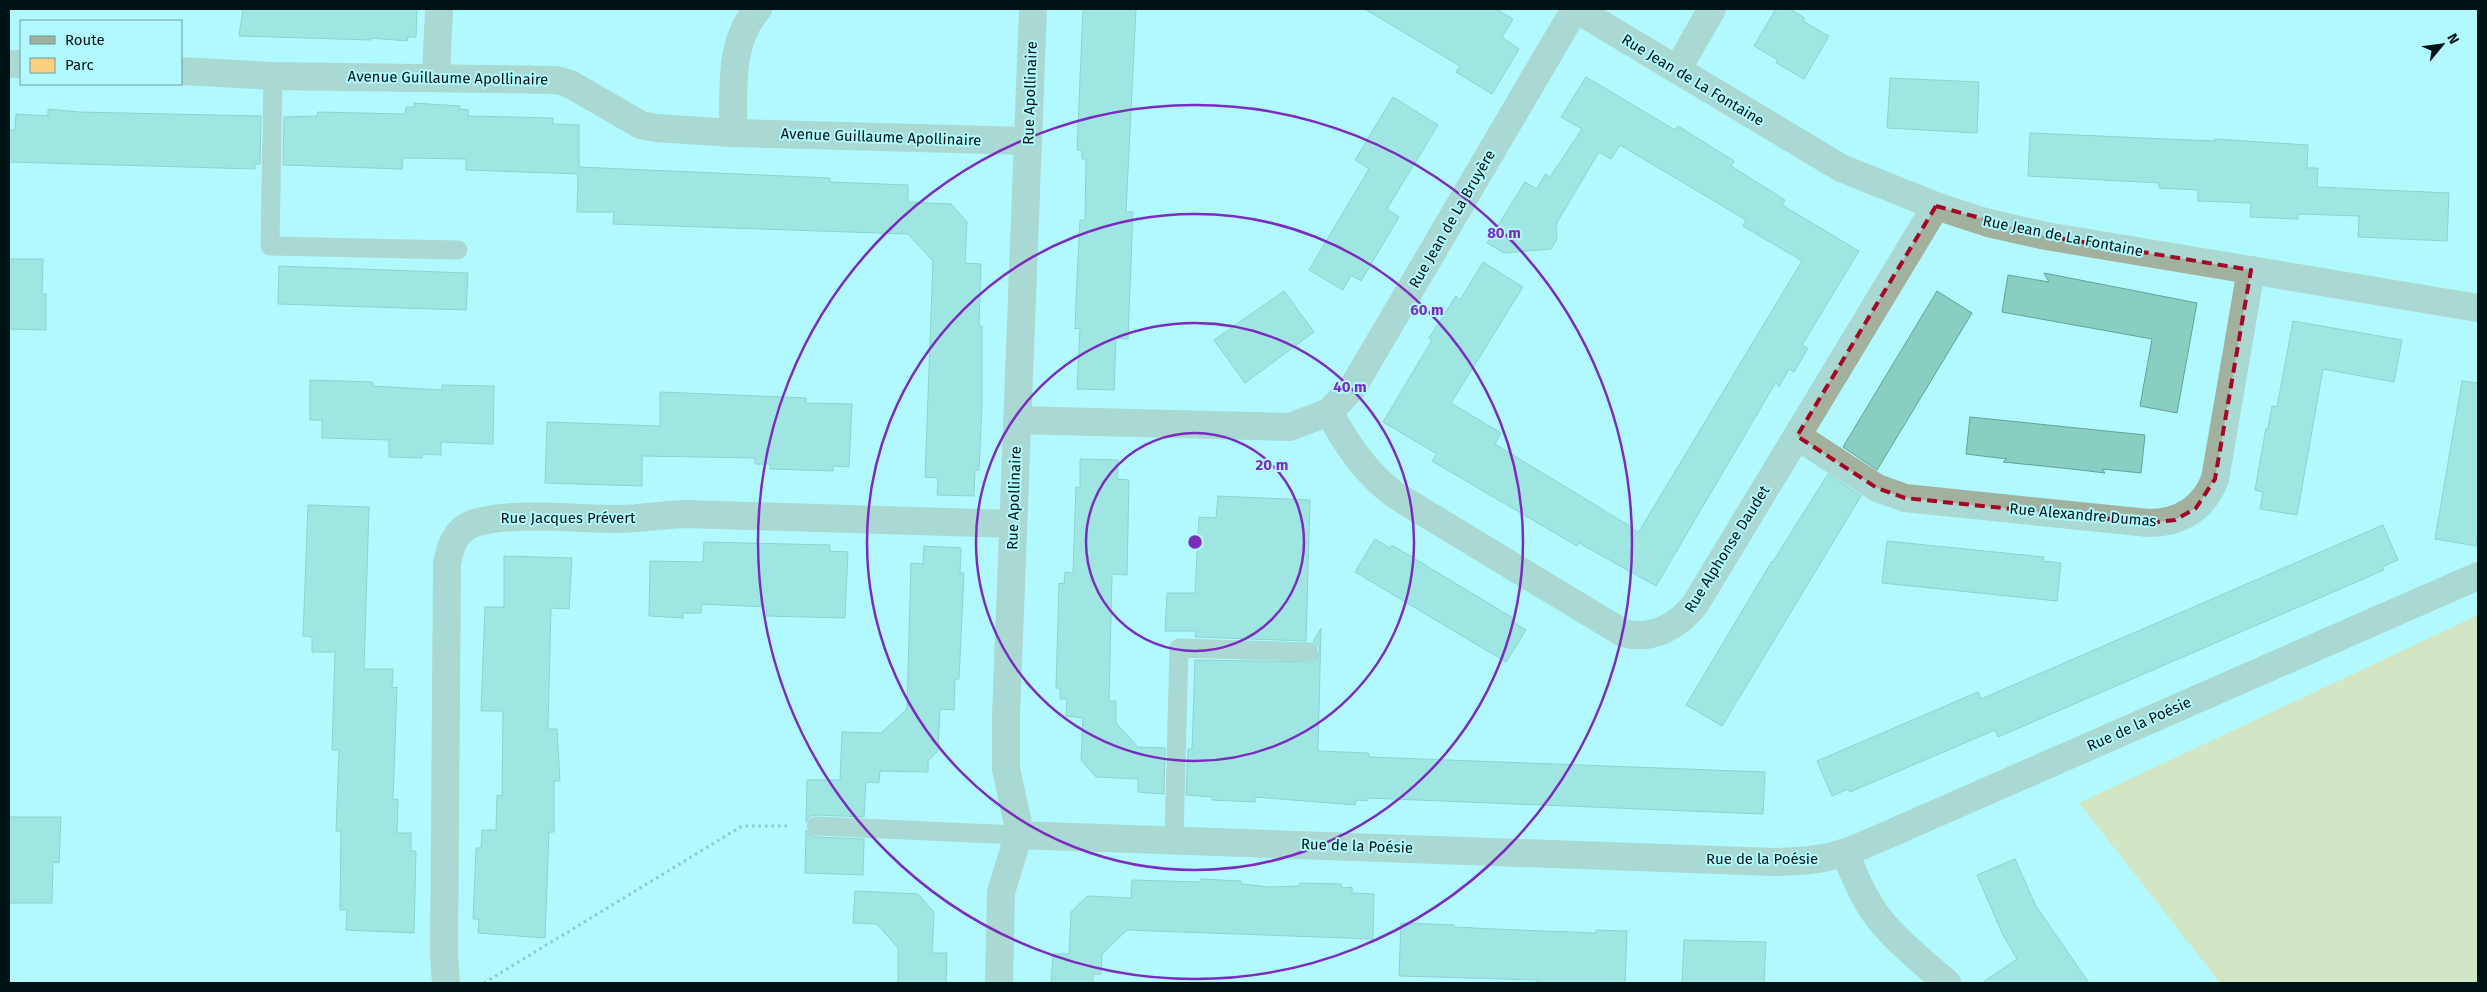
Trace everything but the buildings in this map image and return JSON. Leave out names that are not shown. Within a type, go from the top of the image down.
[{"type":"street","points":[[436,77],[439,9]]},
{"type":"street","points":[[733,133],[737,50],[747,24],[758,9]]},
{"type":"street","name":"Rue Apollinaire","points":[[999,983],[1001,892],[1017,836],[1017,813],[1006,769],[1006,757],[1033,9]]},
{"type":"street","name":"Rue Jean de La Fontaine","points":[[1576,9],[1821,157],[1866,180],[1936,206],[2015,230],[2478,308]]},
{"type":"street","name":"Rue Jean de La Bruyère","points":[[1017,420],[1290,427],[1329,412],[1353,387],[1576,9]]},
{"type":"street","points":[[1677,70],[1712,9]]},
{"type":"street","name":"Avenue Guillaume Apollinaire","points":[[182,71],[273,76],[556,80],[580,89],[640,125],[674,130],[1028,141]]},
{"type":"street","name":"Rue Alphonse Daudet","points":[[1329,412],[1357,460],[1380,484],[1395,495],[1623,633],[1633,636],[1658,632],[1669,628],[1688,614],[1936,206]]},
{"type":"street","name":"Rue Alexandre Dumas","points":[[1796,436],[1878,488],[1904,498],[2148,523],[2175,520],[2196,508],[2208,494],[2215,479],[2251,270]]},
{"type":"street","name":"Rue Jacques Prévert","points":[[446,983],[444,946],[448,564],[454,541],[461,531],[472,524],[499,518],[632,519],[685,514],[1013,524]]},
{"type":"street","name":"Rue de la Poésie","points":[[1017,836],[1174,839],[1774,862],[1819,861],[1845,853],[2478,576]]},
{"type":"street","points":[[1845,853],[1867,901],[1877,916],[1892,933],[1947,983]]},
{"type":"lane","points":[[273,76],[270,246],[458,250]]},
{"type":"lane","points":[[1174,839],[1179,648],[1309,652]]},
{"type":"lane","points":[[816,826],[1017,836]]},
{"type":"path","points":[[484,983],[742,826],[816,826]]},
{"type":"highlighted area","points":[[1936,206],[2046,236],[2251,270],[2215,479],[2196,508],[2175,520],[2148,523],[1905,498],[1877,488],[1797,436]]},
{"type":"green space","points":[[2478,615],[2478,983],[2220,983],[2079,803]]}]
